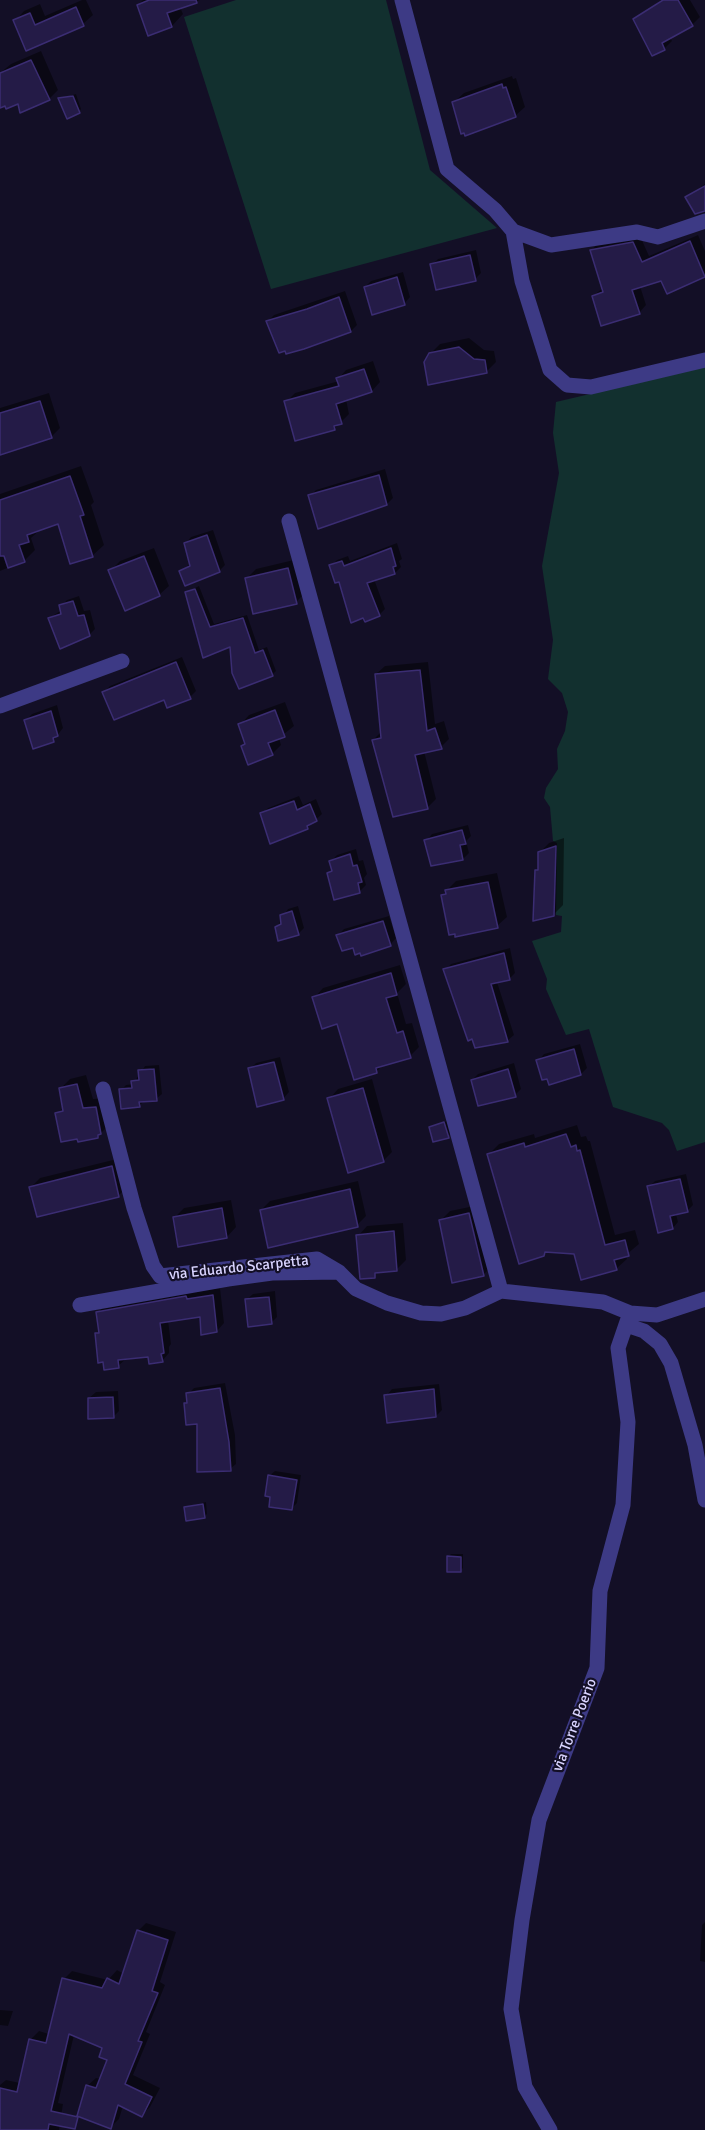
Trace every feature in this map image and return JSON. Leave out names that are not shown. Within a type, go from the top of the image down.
[{"type":"street","points":[[402,0],[447,169],[495,210],[513,231],[519,251],[522,281],[550,370],[567,385],[591,387],[705,360]]},
{"type":"street","points":[[513,231],[551,245],[636,232],[658,237],[705,221]]},
{"type":"street","points":[[289,521],[501,1291],[603,1302],[660,1344],[671,1363],[695,1444],[705,1500]]},
{"type":"street","points":[[0,706],[122,661]]},
{"type":"street","name":"via Eduardo Scarpetta","points":[[103,1089],[134,1208],[153,1266],[160,1276],[317,1259],[339,1272],[356,1289],[387,1303],[421,1313],[441,1314],[465,1308],[501,1291]]},
{"type":"street","points":[[80,1305],[228,1279],[272,1274],[339,1272]]},
{"type":"street","points":[[628,1319],[657,1315],[705,1299]]},
{"type":"street","name":"via Torre Poerio","points":[[550,2130],[525,2087],[511,2008],[522,1920],[539,1820],[597,1668],[600,1591],[623,1505],[627,1460],[628,1422],[618,1348],[628,1319]]},
{"type":"green space","points":[[236,0],[386,0],[430,170],[497,228],[271,289],[184,17]]},
{"type":"green space","points":[[705,367],[705,1142],[677,1151],[669,1130],[662,1123],[613,1107],[589,1029],[566,1035],[546,989],[547,979],[532,941],[561,932],[562,916],[556,915],[557,843],[553,841],[550,807],[544,798],[546,788],[558,769],[557,749],[565,731],[568,712],[562,693],[548,679],[553,640],[542,566],[559,473],[553,433],[556,402]]},
{"type":"building","points":[[149,0],[196,0],[197,3],[167,13],[172,27],[148,36],[137,5]]},
{"type":"building","points":[[663,0],[678,0],[693,26],[662,43],[665,50],[652,56],[633,19]]},
{"type":"building","points":[[76,7],[84,26],[26,51],[13,20],[30,13],[35,25]]},
{"type":"building","points":[[31,60],[50,100],[20,113],[18,104],[6,109],[5,106],[0,108],[0,73]]},
{"type":"building","points":[[502,84],[503,88],[506,87],[516,117],[465,136],[464,133],[461,134],[452,102]]},
{"type":"building","points":[[73,96],[80,113],[67,119],[58,98]]},
{"type":"building","points":[[705,186],[705,211],[695,214],[685,197]]},
{"type":"building","points":[[690,241],[705,277],[667,294],[661,281],[632,290],[640,314],[601,326],[592,296],[603,292],[590,250],[633,242],[642,262]]},
{"type":"building","points":[[470,255],[476,281],[436,290],[430,264]]},
{"type":"building","points":[[397,277],[405,305],[372,315],[364,287]]},
{"type":"building","points":[[339,297],[351,332],[304,349],[286,354],[285,351],[279,353],[266,321]]},
{"type":"building","points":[[459,347],[474,359],[485,360],[487,373],[428,385],[424,362],[429,353]]},
{"type":"building","points":[[364,369],[372,392],[336,404],[342,424],[334,426],[335,430],[295,441],[284,401],[339,386],[336,378]]},
{"type":"building","points":[[40,401],[52,438],[0,455],[0,413]]},
{"type":"building","points":[[379,475],[387,505],[318,529],[308,495]]},
{"type":"building","points":[[70,476],[84,515],[80,516],[93,557],[70,564],[58,524],[27,535],[29,542],[19,545],[25,562],[8,568],[4,556],[0,556],[0,500]]},
{"type":"building","points":[[207,535],[220,572],[185,586],[179,571],[190,566],[184,543]]},
{"type":"building","points":[[391,548],[396,566],[393,567],[395,574],[367,583],[380,616],[365,622],[363,618],[351,623],[339,582],[335,583],[329,565],[342,561],[344,566]]},
{"type":"building","points":[[144,556],[160,596],[125,611],[108,570]]},
{"type":"building","points":[[288,568],[297,604],[253,614],[245,578]]},
{"type":"building","points":[[195,589],[210,627],[243,618],[255,653],[263,650],[273,676],[239,689],[232,673],[230,647],[203,658],[185,592]]},
{"type":"building","points":[[73,601],[78,616],[84,615],[90,636],[60,649],[48,618],[61,614],[59,605]]},
{"type":"building","points":[[176,662],[191,699],[167,708],[164,700],[114,720],[102,692]]},
{"type":"building","points":[[420,670],[427,731],[435,728],[442,749],[415,755],[428,809],[393,817],[372,740],[381,738],[375,674]]},
{"type":"building","points":[[275,710],[285,737],[268,743],[273,755],[248,765],[241,746],[245,744],[238,724]]},
{"type":"building","points":[[51,711],[58,736],[53,738],[54,742],[33,749],[24,720]]},
{"type":"building","points":[[294,801],[297,810],[310,804],[317,821],[307,826],[308,829],[270,844],[260,813]]},
{"type":"building","points":[[462,830],[466,844],[460,845],[463,860],[431,866],[424,840]]},
{"type":"building","points":[[556,846],[554,916],[533,921],[538,852]]},
{"type":"building","points":[[350,854],[353,866],[357,865],[362,882],[358,883],[360,893],[334,900],[327,873],[332,871],[329,861]]},
{"type":"building","points":[[488,882],[498,928],[455,937],[455,934],[449,935],[441,895],[446,894],[445,890]]},
{"type":"building","points":[[292,911],[299,935],[278,941],[275,927],[281,924],[280,915]]},
{"type":"building","points":[[383,921],[391,946],[361,956],[360,953],[355,955],[353,948],[342,951],[336,935]]},
{"type":"building","points":[[504,953],[510,980],[491,984],[508,1042],[475,1048],[472,1039],[468,1041],[443,969]]},
{"type":"building","points":[[391,973],[397,995],[386,998],[397,1033],[403,1031],[411,1058],[376,1068],[377,1073],[354,1080],[337,1024],[322,1029],[312,997]]},
{"type":"building","points":[[574,1049],[581,1075],[549,1085],[547,1079],[542,1080],[536,1060]]},
{"type":"building","points":[[274,1062],[284,1100],[257,1107],[248,1068]]},
{"type":"building","points":[[154,1069],[157,1101],[139,1102],[140,1107],[121,1109],[119,1089],[132,1088],[131,1081],[139,1080],[138,1070]]},
{"type":"building","points":[[508,1069],[516,1097],[478,1106],[471,1080]]},
{"type":"building","points":[[77,1084],[83,1108],[96,1107],[101,1134],[98,1138],[78,1142],[77,1139],[61,1142],[55,1113],[63,1111],[59,1088]]},
{"type":"building","points":[[363,1088],[384,1162],[348,1173],[327,1098]]},
{"type":"building","points":[[444,1122],[449,1138],[433,1142],[429,1127]]},
{"type":"building","points":[[566,1134],[571,1147],[576,1145],[577,1151],[580,1150],[605,1245],[625,1240],[629,1256],[614,1260],[617,1270],[581,1280],[574,1254],[545,1252],[544,1256],[519,1264],[487,1154],[524,1143],[525,1147]]},
{"type":"building","points":[[112,1166],[119,1197],[37,1217],[29,1187]]},
{"type":"building","points":[[680,1179],[688,1212],[670,1216],[673,1229],[658,1233],[647,1186]]},
{"type":"building","points":[[350,1189],[358,1227],[268,1248],[260,1210]]},
{"type":"building","points":[[222,1208],[227,1238],[178,1247],[173,1217]]},
{"type":"building","points":[[469,1213],[484,1276],[452,1283],[439,1220]]},
{"type":"building","points":[[394,1231],[397,1271],[375,1273],[375,1278],[360,1279],[356,1235]]},
{"type":"building","points":[[213,1295],[217,1332],[201,1335],[200,1317],[160,1323],[163,1362],[149,1364],[148,1357],[118,1360],[119,1368],[104,1370],[103,1362],[98,1363],[95,1333],[99,1333],[96,1312],[186,1296],[187,1299]]},
{"type":"building","points":[[269,1297],[272,1324],[248,1327],[245,1299]]},
{"type":"building","points":[[220,1388],[229,1442],[231,1471],[197,1472],[197,1424],[186,1425],[184,1403],[187,1403],[186,1393]]},
{"type":"building","points":[[434,1389],[436,1417],[387,1423],[384,1395]]},
{"type":"building","points":[[113,1397],[114,1418],[88,1419],[88,1398]]},
{"type":"building","points":[[268,1475],[297,1480],[292,1510],[269,1507],[270,1497],[265,1496]]},
{"type":"building","points":[[203,1504],[205,1518],[186,1521],[184,1507]]},
{"type":"building","points":[[447,1556],[461,1557],[461,1572],[447,1572]]},
{"type":"building","points":[[137,1930],[168,1940],[152,1991],[158,1993],[138,2041],[142,2042],[125,2084],[152,2097],[142,2117],[118,2105],[111,2129],[77,2116],[86,2085],[96,2088],[107,2060],[99,2057],[102,2048],[69,2034],[51,2111],[78,2117],[75,2129],[49,2124],[48,2130],[0,2130],[0,2088],[17,2092],[29,2039],[46,2043],[62,1978],[102,1988],[107,1978],[119,1984]]}]
